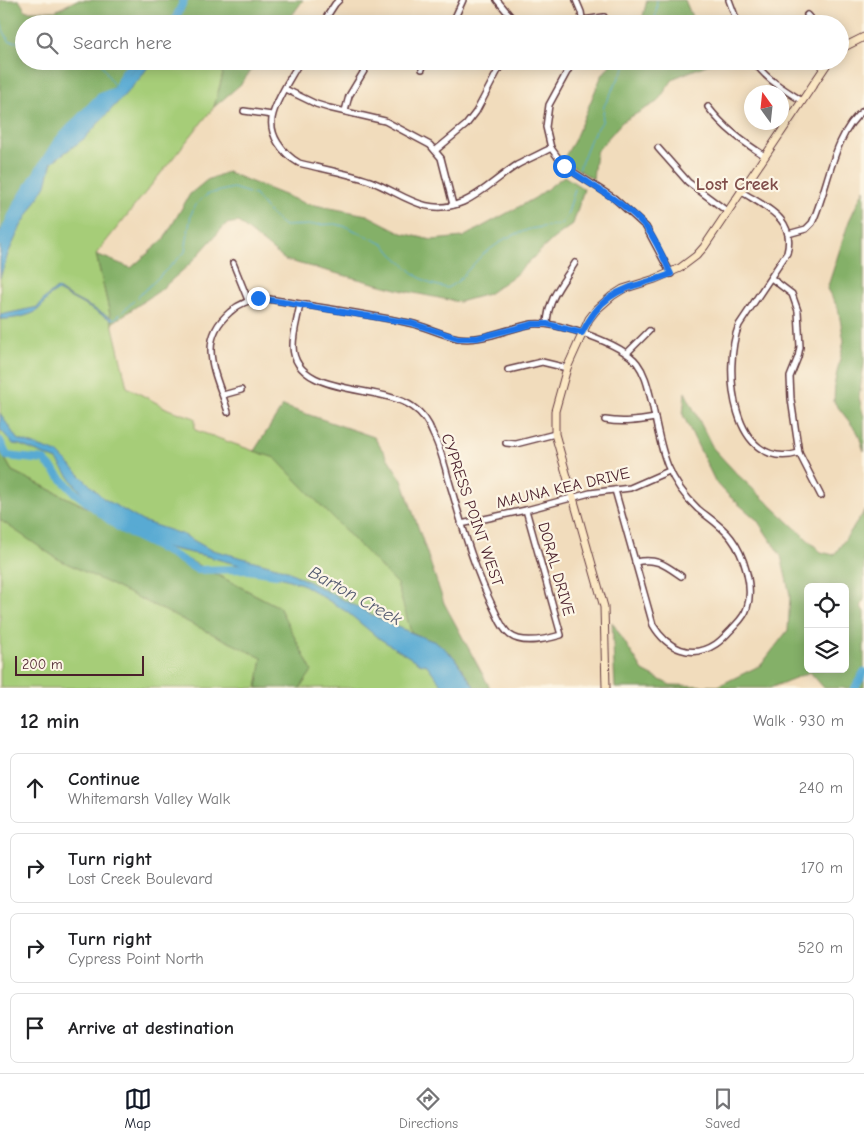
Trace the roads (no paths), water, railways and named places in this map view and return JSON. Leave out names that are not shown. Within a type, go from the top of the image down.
[{"type":"street","points":[[328,15],[339,0]]},
{"type":"street","points":[[456,15],[463,0]]},
{"type":"street","points":[[497,0],[510,15]]},
{"type":"street","points":[[576,0],[581,15]]},
{"type":"street","points":[[728,0],[734,15]]},
{"type":"street","points":[[849,44],[864,37]]},
{"type":"street","points":[[295,70],[272,116],[273,131],[283,151],[299,163],[370,181],[422,206],[453,205],[479,193],[517,165],[551,148]]},
{"type":"street","points":[[345,111],[349,96],[364,70]]},
{"type":"street","points":[[436,150],[466,125],[476,112],[499,70]]},
{"type":"street","points":[[566,70],[549,105],[546,127],[551,148],[564,166],[614,198],[646,227],[671,274]]},
{"type":"street","points":[[760,70],[771,80],[802,101]]},
{"type":"street","points":[[606,688],[604,607],[555,434],[555,411],[567,368],[589,319],[612,296],[623,289],[671,274],[696,256],[742,192],[823,70]]},
{"type":"street","points":[[285,89],[316,104],[394,124],[430,145],[441,158],[453,205]]},
{"type":"street","points":[[708,107],[733,134],[765,156]]},
{"type":"street","points":[[788,234],[806,229],[812,223],[831,166],[847,129],[858,114],[864,110]]},
{"type":"street","points":[[244,111],[272,116]]},
{"type":"street","points":[[658,148],[688,182],[728,212]]},
{"type":"street","points":[[742,192],[780,217],[785,225],[790,243],[787,253],[736,332],[732,355],[733,393],[742,423],[755,445],[772,455],[787,457],[799,454]]},
{"type":"street","points":[[233,263],[248,300]]},
{"type":"street","points":[[547,324],[548,308],[553,296],[575,263]]},
{"type":"street","points":[[771,278],[792,294],[798,311],[800,347],[789,386],[799,454],[821,496]]},
{"type":"street","points":[[228,412],[211,356],[211,340],[214,330],[226,316],[248,300],[269,299],[411,323],[458,338],[477,338],[522,326],[547,324],[582,333],[627,353],[636,361],[646,378],[668,471],[683,493],[724,530],[738,548],[749,586],[747,609],[743,618],[718,643],[709,648],[689,651],[676,648],[660,636],[653,625],[615,490]]},
{"type":"street","name":"CYPRESS POINT WEST","points":[[300,304],[293,345],[295,356],[306,373],[314,379],[392,397],[413,406],[428,423],[439,445],[468,550],[480,580],[503,626],[510,634],[528,640],[562,635]]},
{"type":"street","points":[[627,353],[649,331]]},
{"type":"street","points":[[508,370],[542,362],[567,368]]},
{"type":"street","points":[[223,395],[241,390]]},
{"type":"street","points":[[605,420],[632,422],[655,418]]},
{"type":"street","points":[[506,443],[516,444],[555,434]]},
{"type":"street","name":"MAUNA KEA DRIVE","points":[[462,524],[590,493],[630,488],[668,471]]},
{"type":"street","name":"DORAL DRIVE","points":[[526,510],[562,635]]},
{"type":"street","points":[[635,562],[654,560],[661,562],[681,576]]},
{"type":"water","points":[[133,70],[146,70],[85,138],[52,162],[46,185],[21,226],[8,254],[0,278],[0,247],[2,241],[32,182],[59,143],[108,92]]},
{"type":"water","points":[[57,288],[112,318],[112,320],[58,291],[52,294],[40,308],[31,314],[0,319],[0,315],[38,307]]},
{"type":"water","points":[[0,413],[17,439],[58,453],[103,498],[142,521],[184,535],[209,549],[284,569],[392,625],[438,643],[454,657],[475,688],[444,688],[427,665],[419,663],[377,637],[347,612],[302,584],[206,556],[163,547],[125,531],[90,503],[57,460],[13,444],[0,429]]},
{"type":"waterway","name":"Barton Creek","points":[[177,15],[184,0]]},
{"type":"waterway","points":[[656,15],[657,0]]},
{"type":"waterway","points":[[0,16],[3,30],[9,41],[15,42]]},
{"type":"waterway","points":[[105,70],[114,86]]},
{"type":"waterway","name":"Barton Creek","points":[[0,242],[16,207],[57,142],[100,97],[116,91],[127,70]]},
{"type":"waterway","points":[[579,169],[591,138],[602,122],[604,106],[623,70]]},
{"type":"waterway","points":[[111,318],[116,318],[185,252],[191,214],[197,203],[208,194],[233,188],[255,195],[272,216],[285,226],[335,224],[347,227],[385,245],[392,254],[417,276],[431,284],[447,288],[457,282],[482,255],[506,238],[530,229],[561,224],[567,216],[575,189]]},
{"type":"waterway","name":"Barton Creek","points":[[0,441],[7,456],[44,460],[73,491],[121,529],[198,570],[241,569],[276,574]]},
{"type":"waterway","name":"Barton Creek","points":[[855,688],[864,672]]},
{"type":"district","name":"Lost Creek","points":[[737,184]]}]
